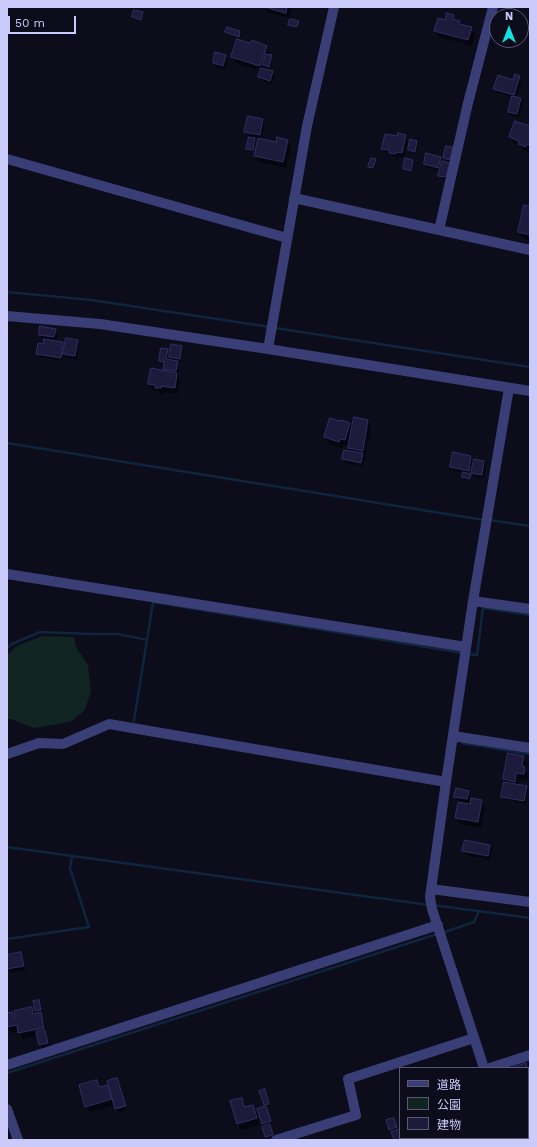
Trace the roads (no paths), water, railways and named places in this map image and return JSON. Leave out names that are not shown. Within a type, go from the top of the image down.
[{"type":"street","points":[[268,349],[307,126],[334,7]]},
{"type":"street","points":[[439,230],[468,103],[493,7]]},
{"type":"street","points":[[7,159],[288,238]]},
{"type":"street","points":[[294,198],[530,250]]},
{"type":"street","points":[[7,316],[100,324],[530,391]]},
{"type":"street","points":[[484,1067],[432,909],[431,893],[473,601],[509,388]]},
{"type":"street","points":[[7,574],[466,651]]},
{"type":"street","points":[[473,601],[530,609]]},
{"type":"street","points":[[7,754],[39,743],[63,744],[109,724],[446,782]]},
{"type":"street","points":[[453,736],[530,748]]},
{"type":"street","points":[[431,893],[530,902]]},
{"type":"street","points":[[7,1065],[440,931]]},
{"type":"street","points":[[276,1140],[356,1115],[348,1079],[474,1038]]},
{"type":"street","points":[[493,1067],[530,1055]]},
{"type":"street","points":[[7,1109],[18,1140]]},
{"type":"waterway","points":[[7,292],[91,300],[270,327]]},
{"type":"waterway","points":[[275,328],[530,367]]},
{"type":"waterway","points":[[7,443],[484,520]]},
{"type":"waterway","points":[[489,520],[530,526]]},
{"type":"waterway","points":[[134,721],[153,602],[463,653]]},
{"type":"waterway","points":[[468,654],[477,655],[483,608],[530,615]]},
{"type":"waterway","points":[[7,648],[12,644],[40,632],[118,634],[147,640]]},
{"type":"waterway","points":[[462,743],[530,754]]},
{"type":"waterway","points":[[7,847],[429,905]]},
{"type":"waterway","points":[[7,939],[89,927],[70,868],[72,856]]},
{"type":"waterway","points":[[433,905],[530,918]]},
{"type":"waterway","points":[[442,933],[474,922],[479,911]]},
{"type":"waterway","points":[[7,1073],[437,934]]}]
